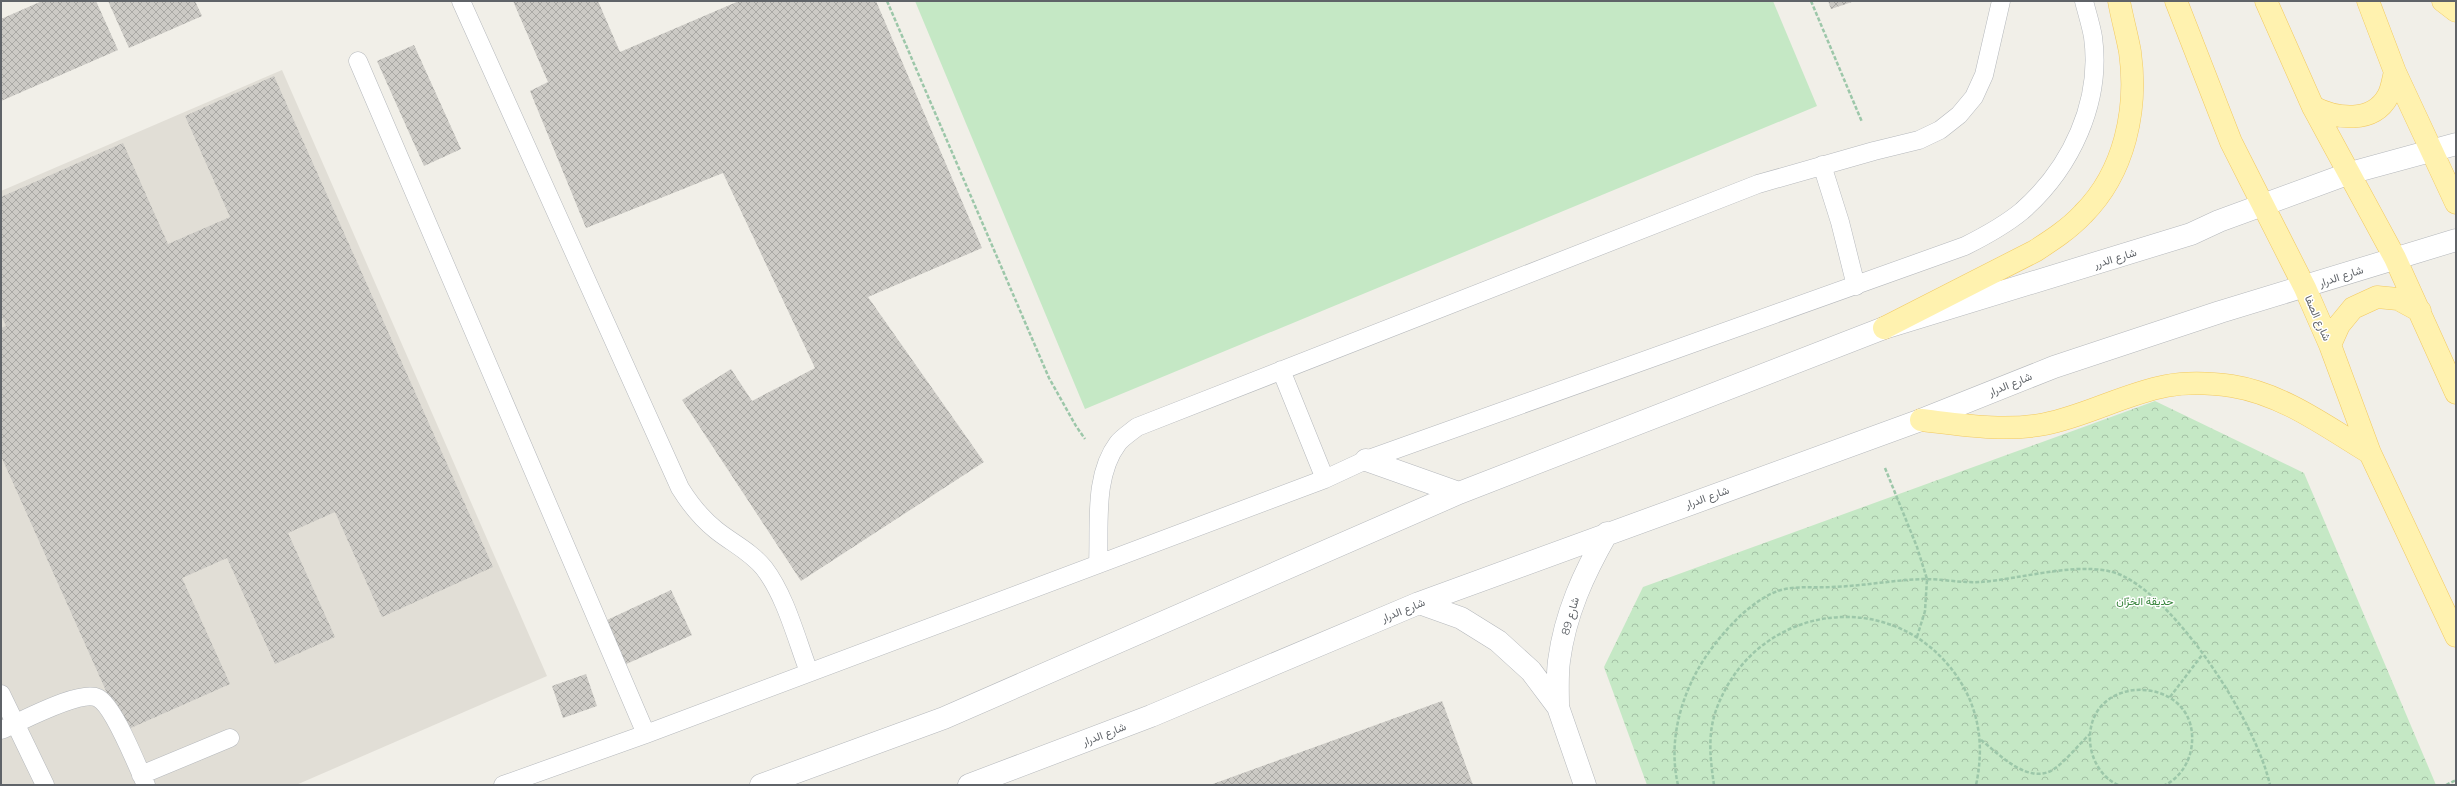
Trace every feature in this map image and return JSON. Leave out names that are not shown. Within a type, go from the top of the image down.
[{"type":"main road","points":[[1884,328],[2035,251],[2058,236],[2084,214],[2098,196],[2124,148],[2129,127],[2131,68],[2119,1]]},
{"type":"main road","name":"شارع الصفا","points":[[2176,1],[2232,142],[2262,206],[2305,288],[2330,345],[2370,453],[2456,636]]},
{"type":"main road","points":[[2266,1],[2313,107],[2395,258],[2456,393]]},
{"type":"main road","points":[[2368,1],[2395,72],[2434,152],[2456,203]]},
{"type":"main road","points":[[2443,1],[2456,11]]},
{"type":"main road","points":[[2313,107],[2328,114],[2346,118],[2361,115],[2378,107],[2388,96],[2395,72]]},
{"type":"main road","points":[[2330,345],[2339,324],[2352,308],[2377,297],[2398,299],[2420,311]]},
{"type":"main road","points":[[1921,420],[1986,428],[2016,428],[2045,424],[2166,386],[2210,384],[2232,386],[2277,399],[2370,453]]},
{"type":"street","points":[[2262,206],[2350,173],[2434,152],[2456,144]]},
{"type":"street","name":"شارع الدرر","points":[[1884,328],[2009,291],[2191,234],[2218,221],[2262,206]]},
{"type":"street","name":"شارع الدرار","points":[[968,785],[1151,716],[1419,603],[1607,533],[1921,420],[2054,367],[2220,312],[2305,288],[2395,258],[2456,240]]},
{"type":"street","points":[[761,785],[944,718],[1459,493],[1884,328]]},
{"type":"street","points":[[1366,460],[1459,493]]},
{"type":"street","name":"شارع 89","points":[[1558,707],[1559,661],[1569,616],[1585,572],[1607,533]]},
{"type":"street","name":"شارع 89","points":[[1419,603],[1461,618],[1498,641],[1532,671],[1558,707],[1585,785]]},
{"type":"lane","points":[[461,1],[680,488],[703,518],[717,531],[750,553],[764,568],[775,585],[809,672]]},
{"type":"lane","points":[[1098,564],[1101,488],[1106,465],[1119,443],[1137,428],[1281,370],[1758,184],[1874,150],[1920,140],[1940,130],[1959,115],[1974,97],[1984,75],[2001,1]]},
{"type":"lane","points":[[2084,1],[2093,36]]},
{"type":"lane","points":[[507,784],[646,734],[1325,479],[1366,460],[1965,246],[1994,231],[2016,215],[2045,188],[2065,160],[2080,131],[2090,100],[2094,68],[2094,1]]},
{"type":"lane","points":[[358,61],[646,734]]},
{"type":"lane","points":[[1822,165],[1840,222],[1856,286]]},
{"type":"lane","points":[[1281,370],[1325,479]]},
{"type":"lane","points":[[1,694],[8,727],[45,785]]},
{"type":"lane","points":[[8,727],[79,697],[96,697],[110,708],[143,780],[230,738]]},
{"type":"path","points":[[888,1],[1048,378],[1076,426],[1106,465]]},
{"type":"path","points":[[1811,1],[1874,150]]},
{"type":"path","points":[[1872,437],[1917,547],[1927,579],[1924,611],[1917,637]]},
{"type":"path","points":[[1678,785],[1675,772],[1674,741],[1680,711],[1690,683],[1705,656],[1724,633],[1746,612],[1768,596],[1783,590],[1927,579],[1977,582],[2097,568],[2124,576],[2147,593],[2184,630],[2229,693],[2254,743],[2270,785]]},
{"type":"path","points":[[1714,785],[1710,758],[1711,732],[1717,706],[1729,681],[1745,660],[1765,642],[1788,629],[1813,620],[1840,616],[1867,618],[1893,625],[1917,637],[1937,652],[1954,671],[1967,692],[1976,715],[1981,740],[1980,767],[1976,785]]},
{"type":"path","points":[[2170,697],[2202,655]]},
{"type":"path","points":[[2118,785],[2102,773],[2095,762],[2091,748],[2090,734],[2099,709],[2120,693],[2145,688],[2158,691],[2170,697],[2187,717],[2192,729],[2193,742],[2185,766],[2166,785]]},
{"type":"path","points":[[1981,740],[2022,771],[2041,774],[2053,770],[2090,734]]},
{"type":"path","points":[[2446,785],[2456,780]]},
{"type":"shaded area","points":[[282,70],[547,676],[296,785],[1,785],[1,191]]},
{"type":"green space","points":[[915,1],[1773,1],[1817,106],[1085,409]]},
{"type":"green space","name":"حديقة الخزّان","points":[[2155,401],[2304,473],[2436,785],[1647,785],[1604,667],[1643,587]]},
{"type":"building","points":[[42,1],[96,1],[118,50],[1,101],[1,19]]},
{"type":"building","points":[[108,1],[195,1],[202,16],[129,48]]},
{"type":"building","points":[[513,1],[598,1],[620,52],[739,1],[876,1],[982,248],[868,297],[984,462],[801,581],[682,400],[731,369],[752,401],[815,368],[723,173],[586,228],[530,91],[548,82]]},
{"type":"building","points":[[1828,1],[1855,1],[1831,9]]},
{"type":"building","points":[[414,45],[461,149],[424,166],[377,61]]},
{"type":"building","points":[[274,76],[493,567],[382,617],[335,512],[288,533],[335,637],[275,664],[227,558],[182,578],[230,684],[124,731],[1,456],[1,328],[6,326],[1,315],[1,197],[123,143],[168,244],[230,217],[185,116]]},
{"type":"building","points":[[671,590],[692,635],[624,665],[605,621]]},
{"type":"building","points":[[586,674],[597,706],[563,718],[552,686]]},
{"type":"building","points":[[1442,701],[1473,785],[1210,785]]}]
